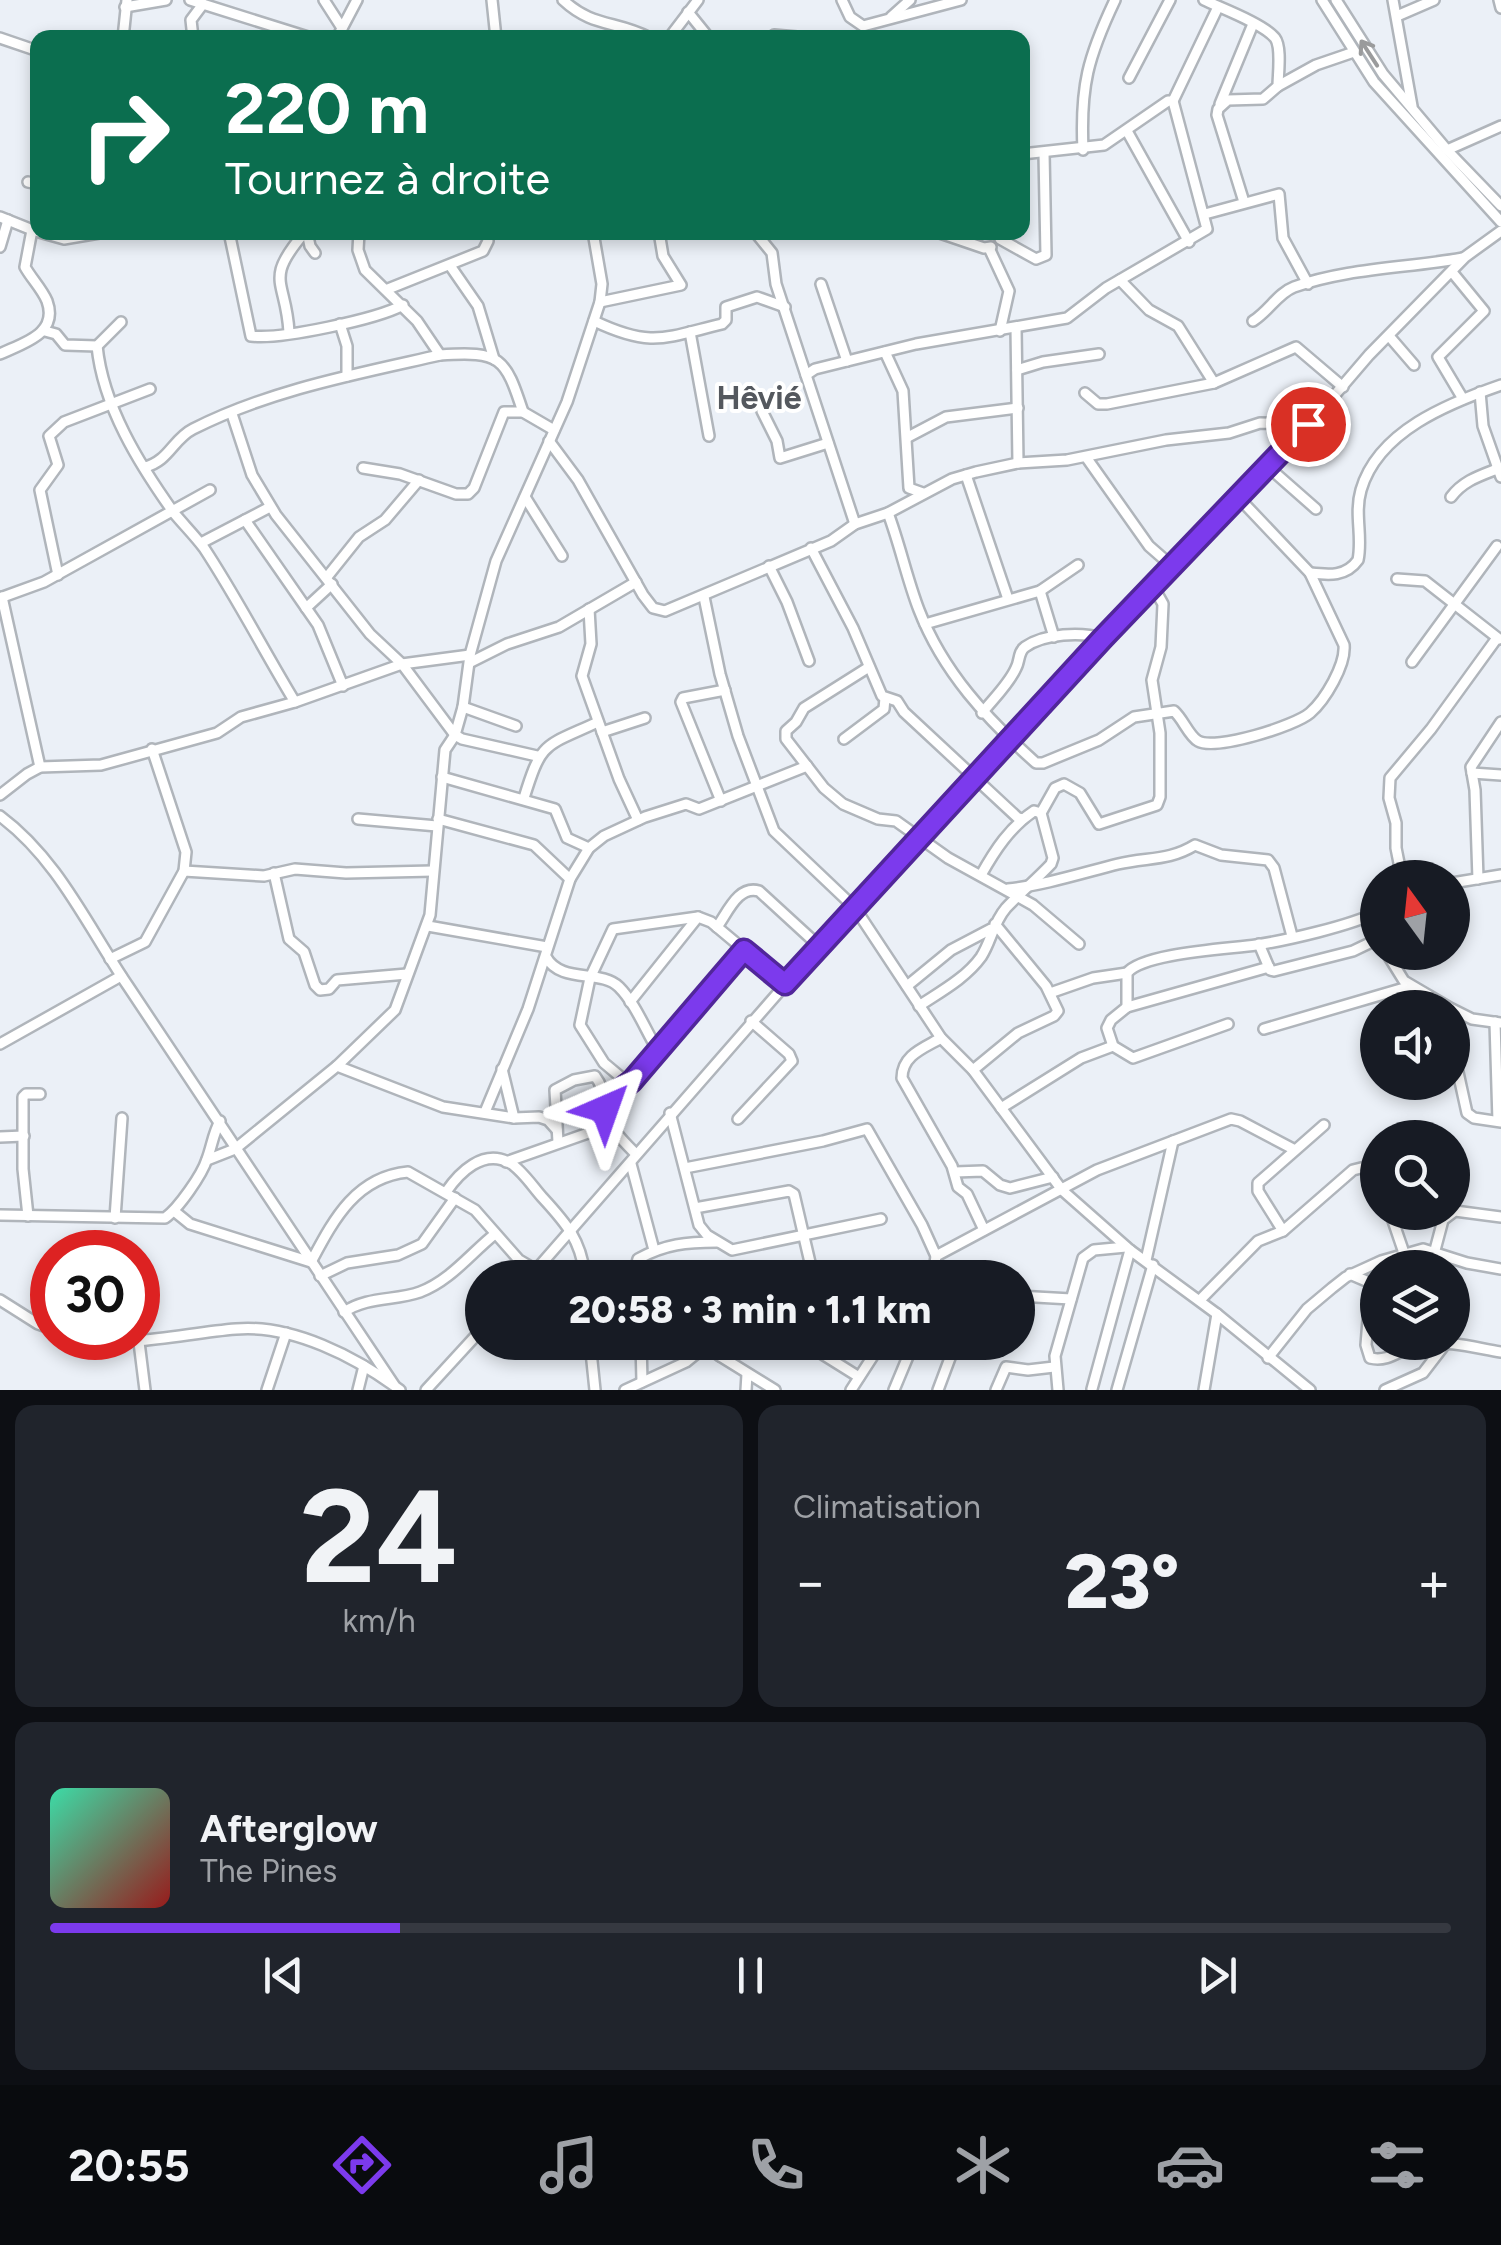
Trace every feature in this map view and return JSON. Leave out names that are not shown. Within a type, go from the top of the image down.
[{"type":"street","points":[[124,30],[126,4],[166,0]]},
{"type":"street","points":[[190,0],[285,30]]},
{"type":"street","points":[[324,0],[339,30]]},
{"type":"street","points":[[342,30],[358,0]]},
{"type":"street","points":[[492,0],[495,30]]},
{"type":"street","points":[[563,0],[583,17],[634,30]]},
{"type":"street","points":[[675,30],[698,0]]},
{"type":"street","points":[[842,0],[850,17],[863,26]]},
{"type":"street","points":[[889,19],[910,0]]},
{"type":"street","points":[[861,30],[863,26],[960,0]]},
{"type":"street","points":[[1082,150],[1081,112],[1089,57],[1115,0]]},
{"type":"street","points":[[1129,78],[1170,0]]},
{"type":"street","points":[[1322,0],[1374,82],[1501,222]]},
{"type":"street","points":[[1336,0],[1383,74],[1446,150],[1501,206]]},
{"type":"street","points":[[1393,0],[1413,111]]},
{"type":"street","points":[[1396,16],[1434,0]]},
{"type":"street","points":[[1500,0],[1501,8]]},
{"type":"street","points":[[806,375],[815,369],[886,352],[1070,317],[1120,280],[1207,230],[1206,214],[1173,100],[1213,3],[1277,40],[1278,86]]},
{"type":"street","points":[[192,30],[191,20],[203,4]]},
{"type":"street","points":[[688,12],[703,30]]},
{"type":"street","points":[[1244,202],[1217,116],[1253,24]]},
{"type":"street","points":[[0,38],[30,48]]},
{"type":"street","points":[[1220,104],[1228,100],[1263,99],[1316,65],[1354,52]]},
{"type":"street","points":[[1030,154],[1104,145],[1173,100]]},
{"type":"street","points":[[1446,150],[1501,126]]},
{"type":"street","points":[[1127,131],[1189,242]]},
{"type":"street","points":[[1005,240],[1036,259],[1046,256],[1044,153]]},
{"type":"street","points":[[1206,214],[1279,194],[1283,238],[1308,284]]},
{"type":"street","points":[[0,247],[4,219],[30,229]]},
{"type":"street","points":[[544,1260],[819,946],[1103,638],[1466,257],[1501,231]]},
{"type":"street","points":[[33,240],[24,267],[48,305],[45,331]]},
{"type":"street","points":[[231,240],[249,334],[256,338],[383,316],[403,304]]},
{"type":"street","points":[[289,332],[281,295],[280,265],[300,240]]},
{"type":"street","points":[[308,240],[315,252]]},
{"type":"street","points":[[359,240],[360,260],[365,270],[403,304],[440,355]]},
{"type":"street","points":[[388,290],[483,251],[488,240]]},
{"type":"street","points":[[207,1160],[235,1149],[337,1066],[395,1010],[428,926],[445,750],[456,735],[496,561],[578,372],[600,302],[602,284],[594,240]]},
{"type":"street","points":[[600,302],[682,285],[663,256],[661,240]]},
{"type":"street","points":[[761,240],[772,253],[774,276],[855,524]]},
{"type":"street","points":[[963,240],[989,248],[1009,291],[1000,331]]},
{"type":"street","points":[[989,248],[996,240]]},
{"type":"street","points":[[1253,320],[1270,310],[1284,293],[1308,284],[1466,257]]},
{"type":"street","points":[[451,266],[478,306],[494,359]]},
{"type":"street","points":[[1452,272],[1484,311],[1438,356],[1463,399]]},
{"type":"street","points":[[1120,280],[1149,310],[1178,326],[1214,383]]},
{"type":"street","points":[[821,284],[847,361]]},
{"type":"street","points":[[594,321],[639,340],[722,324],[726,307],[754,298],[786,307]]},
{"type":"street","points":[[0,354],[45,331],[56,334],[65,345],[96,346],[105,342],[121,322]]},
{"type":"street","points":[[340,324],[347,346],[348,376]]},
{"type":"street","points":[[1016,328],[1018,463]]},
{"type":"street","points":[[690,332],[709,436]]},
{"type":"street","points":[[1389,336],[1414,365]]},
{"type":"street","points":[[96,346],[98,370],[145,467],[200,543],[295,702]]},
{"type":"street","points":[[1085,394],[1098,404],[1107,404],[1214,383],[1296,348],[1343,387]]},
{"type":"street","points":[[886,352],[903,391],[909,488],[923,493]]},
{"type":"street","points":[[145,467],[164,460],[189,431],[277,395],[440,355],[467,353],[494,359],[507,368],[522,412],[552,435],[636,582],[658,612],[704,597],[966,475],[1018,463],[1086,457],[1166,440],[1229,433],[1260,423],[1308,424]]},
{"type":"street","points":[[1017,370],[1052,360],[1099,354]]},
{"type":"street","points":[[1310,572],[1334,575],[1352,569],[1360,557],[1356,516],[1369,468],[1409,429],[1463,399],[1501,385]]},
{"type":"street","points":[[58,575],[40,490],[58,466],[50,436],[64,422],[150,389]]},
{"type":"street","points":[[1452,498],[1458,488],[1474,478],[1499,473],[1483,426],[1480,392]]},
{"type":"street","points":[[908,436],[946,418],[1018,408]]},
{"type":"street","points":[[762,411],[777,441],[780,458],[828,444]]},
{"type":"street","points":[[363,468],[468,494],[474,488],[504,412],[522,412]]},
{"type":"street","points":[[232,414],[252,475],[270,506],[370,634],[402,664],[456,735],[462,740],[537,756]]},
{"type":"street","points":[[1086,457],[1149,546],[1173,567]]},
{"type":"street","points":[[1266,465],[1316,509]]},
{"type":"street","points":[[966,475],[1008,599]]},
{"type":"street","points":[[306,608],[360,537],[385,520],[419,480]]},
{"type":"street","points":[[40,768],[1,598],[58,575],[210,490]]},
{"type":"street","points":[[525,497],[562,556]]},
{"type":"street","points":[[888,513],[926,624],[951,669],[982,713],[1036,763],[1043,764],[1099,740],[1134,717],[1155,712],[1174,711],[1194,739],[1208,744],[1246,738],[1312,712],[1345,653],[1335,622],[1310,572],[1238,497]]},
{"type":"street","points":[[200,543],[270,506]]},
{"type":"street","points":[[246,520],[321,630],[343,686]]},
{"type":"street","points":[[1412,662],[1497,546]]},
{"type":"street","points":[[810,548],[885,698],[884,709],[844,739]]},
{"type":"street","points":[[926,624],[1040,591],[1078,565]]},
{"type":"street","points":[[769,566],[788,602],[809,661]]},
{"type":"street","points":[[1397,579],[1425,581],[1500,639],[1390,778],[1388,798],[1396,823],[1398,860]]},
{"type":"street","points":[[0,794],[40,768],[101,765],[217,733],[241,717],[402,664],[471,659],[559,628],[636,582]]},
{"type":"street","points":[[907,986],[951,950],[993,927],[1053,858],[1041,813],[1055,788],[1064,784],[1080,793],[1098,824],[1158,805],[1160,733],[1152,680],[1161,647],[1163,602],[1154,588]]},
{"type":"street","points":[[1040,591],[1054,637]]},
{"type":"street","points":[[704,597],[725,690],[774,831],[855,908],[942,1038],[973,1070],[1062,1190],[1128,1249],[1200,1300],[1306,1388]]},
{"type":"street","points":[[589,609],[591,644],[582,673],[638,820]]},
{"type":"street","points":[[982,713],[1014,672],[1022,649],[1054,637],[1103,638]]},
{"type":"street","points":[[869,667],[804,708],[786,731],[786,739],[806,766],[843,804],[878,819],[896,821],[948,858],[1008,889],[1078,944]]},
{"type":"street","points":[[721,801],[682,702],[683,698],[725,690]]},
{"type":"street","points":[[885,698],[897,701],[974,779],[1023,819]]},
{"type":"street","points":[[463,707],[516,726]]},
{"type":"street","points":[[524,798],[537,756],[551,744],[600,727],[645,718]]},
{"type":"street","points":[[1478,878],[1473,761],[1501,722]]},
{"type":"street","points":[[110,959],[145,942],[184,871],[186,852],[152,749]]},
{"type":"street","points":[[485,1112],[514,1046],[570,879],[590,848],[604,836],[638,820],[686,804],[700,809],[806,766]]},
{"type":"street","points":[[1472,773],[1501,775]]},
{"type":"street","points":[[442,777],[556,809],[568,838],[590,848]]},
{"type":"street","points":[[981,874],[992,852],[1023,819],[1034,811],[1041,813]]},
{"type":"street","points":[[0,816],[41,854],[397,1388]]},
{"type":"street","points":[[358,820],[438,823],[534,845],[570,879]]},
{"type":"street","points":[[1008,889],[1125,862],[1181,855],[1195,844],[1221,855],[1258,857],[1272,864],[1292,936]]},
{"type":"street","points":[[184,871],[217,876],[264,876],[295,869],[346,873],[433,871]]},
{"type":"street","points":[[274,873],[289,939],[304,952],[315,986],[320,990],[337,980],[407,974]]},
{"type":"street","points":[[1470,880],[1501,875]]},
{"type":"street","points":[[718,927],[742,892],[751,888],[819,946]]},
{"type":"street","points":[[629,1084],[604,1063],[580,1024],[590,978],[613,929],[698,917],[718,927],[785,984]]},
{"type":"street","points":[[630,1002],[698,917]]},
{"type":"street","points":[[1050,994],[1093,978],[1127,973],[1135,965],[1259,944],[1360,917]]},
{"type":"street","points":[[428,926],[547,952]]},
{"type":"street","points":[[973,1070],[1018,1033],[1058,1010],[1050,994],[993,927]]},
{"type":"street","points":[[919,1006],[975,964],[993,927]]},
{"type":"street","points":[[1259,944],[1274,972],[1360,945]]},
{"type":"street","points":[[607,1100],[629,1084],[744,950]]},
{"type":"street","points":[[547,952],[554,967],[612,982],[630,1002],[657,1049]]},
{"type":"street","points":[[1228,1024],[1133,1058],[1113,1046],[1108,1024],[1127,1007],[1269,967]]},
{"type":"street","points":[[1396,970],[1418,990]]},
{"type":"street","points":[[1127,973],[1127,1007]]},
{"type":"street","points":[[0,1044],[121,976]]},
{"type":"street","points":[[1264,1029],[1411,986]]},
{"type":"street","points":[[1464,1100],[1467,1112],[1474,1118],[1499,1122],[1498,1022],[1470,1018]]},
{"type":"street","points":[[738,1119],[792,1061],[790,1054],[751,1022]]},
{"type":"street","points":[[942,1038],[912,1055],[902,1068],[902,1078],[984,1230]]},
{"type":"street","points":[[1001,1108],[1081,1058],[1113,1046]]},
{"type":"street","points":[[337,1066],[442,1108],[514,1118],[539,1117],[557,1130]]},
{"type":"street","points":[[502,1069],[514,1118]]},
{"type":"street","points":[[558,1142],[554,1094],[558,1086],[595,1076],[607,1100],[605,1109],[611,1125],[634,1159],[654,1250]]},
{"type":"street","points":[[28,1216],[23,1097],[40,1094]]},
{"type":"street","points":[[670,1113],[700,1226],[732,1250],[881,1219]]},
{"type":"street","points":[[115,1218],[122,1118]]},
{"type":"street","points":[[936,1256],[1113,1162],[1230,1119],[1295,1150]]},
{"type":"street","points":[[0,1215],[157,1220],[174,1211],[207,1160],[220,1121]]},
{"type":"street","points":[[1283,1231],[1257,1186],[1324,1124]]},
{"type":"street","points":[[320,1276],[347,1263],[398,1255],[422,1244],[462,1170],[469,1166],[496,1160],[506,1162],[611,1125]]},
{"type":"street","points":[[685,1168],[867,1129],[922,1225],[935,1260]]},
{"type":"street","points":[[0,1137],[24,1136]]},
{"type":"street","points":[[1116,1390],[1150,1262],[1173,1141]]},
{"type":"street","points":[[506,1162],[572,1228],[583,1260]]},
{"type":"street","points":[[1200,1300],[1258,1241],[1283,1231],[1360,1167]]},
{"type":"street","points":[[954,1172],[983,1170],[1010,1188],[1053,1177]]},
{"type":"street","points":[[310,1262],[342,1207],[366,1186],[408,1172],[475,1210],[519,1260]]},
{"type":"street","points":[[694,1208],[789,1191],[794,1194],[810,1260]]},
{"type":"street","points":[[174,1211],[190,1224],[310,1262]]},
{"type":"street","points":[[1434,1250],[1448,1215],[1466,1211],[1501,1217]]},
{"type":"street","points":[[694,1242],[690,1233],[700,1226]]},
{"type":"street","points":[[344,1312],[379,1298],[422,1291],[456,1270],[495,1234]]},
{"type":"street","points":[[638,1260],[654,1250],[717,1242]]},
{"type":"street","points":[[1058,1390],[1054,1367],[1083,1258],[1088,1252],[1128,1249]]},
{"type":"street","points":[[1092,1390],[1128,1249]]},
{"type":"street","points":[[1470,1263],[1501,1269]]},
{"type":"street","points":[[1268,1358],[1307,1309],[1360,1270]]},
{"type":"street","points":[[1350,1274],[1360,1278]]},
{"type":"street","points":[[1035,1297],[1072,1298]]},
{"type":"street","points":[[0,1300],[30,1319]]},
{"type":"street","points":[[1204,1390],[1217,1314]]},
{"type":"street","points":[[160,1339],[238,1328],[286,1333],[364,1366],[397,1388]]},
{"type":"street","points":[[267,1390],[286,1333]]},
{"type":"street","points":[[1470,1347],[1501,1352]]},
{"type":"street","points":[[426,1390],[465,1348]]},
{"type":"street","points":[[141,1360],[145,1390]]},
{"type":"street","points":[[592,1360],[596,1390]]},
{"type":"street","points":[[641,1360],[642,1382]]},
{"type":"street","points":[[625,1390],[683,1360]]},
{"type":"street","points":[[726,1360],[775,1390]]},
{"type":"street","points":[[832,1360],[860,1377]]},
{"type":"street","points":[[851,1390],[871,1360]]},
{"type":"street","points":[[894,1390],[906,1360]]},
{"type":"street","points":[[938,1390],[949,1360]]},
{"type":"street","points":[[1385,1390],[1424,1373],[1434,1360]]},
{"type":"street","points":[[358,1390],[364,1366]]},
{"type":"street","points":[[996,1390],[1006,1367],[1054,1367]]},
{"type":"street","points":[[746,1390],[747,1374]]},
{"type":"district","name":"Hêvié","points":[[759,398]]},
{"type":"route","points":[[605,1109],[607,1100],[632,1081],[744,950],[785,984],[1103,638],[1308,424]]}]
